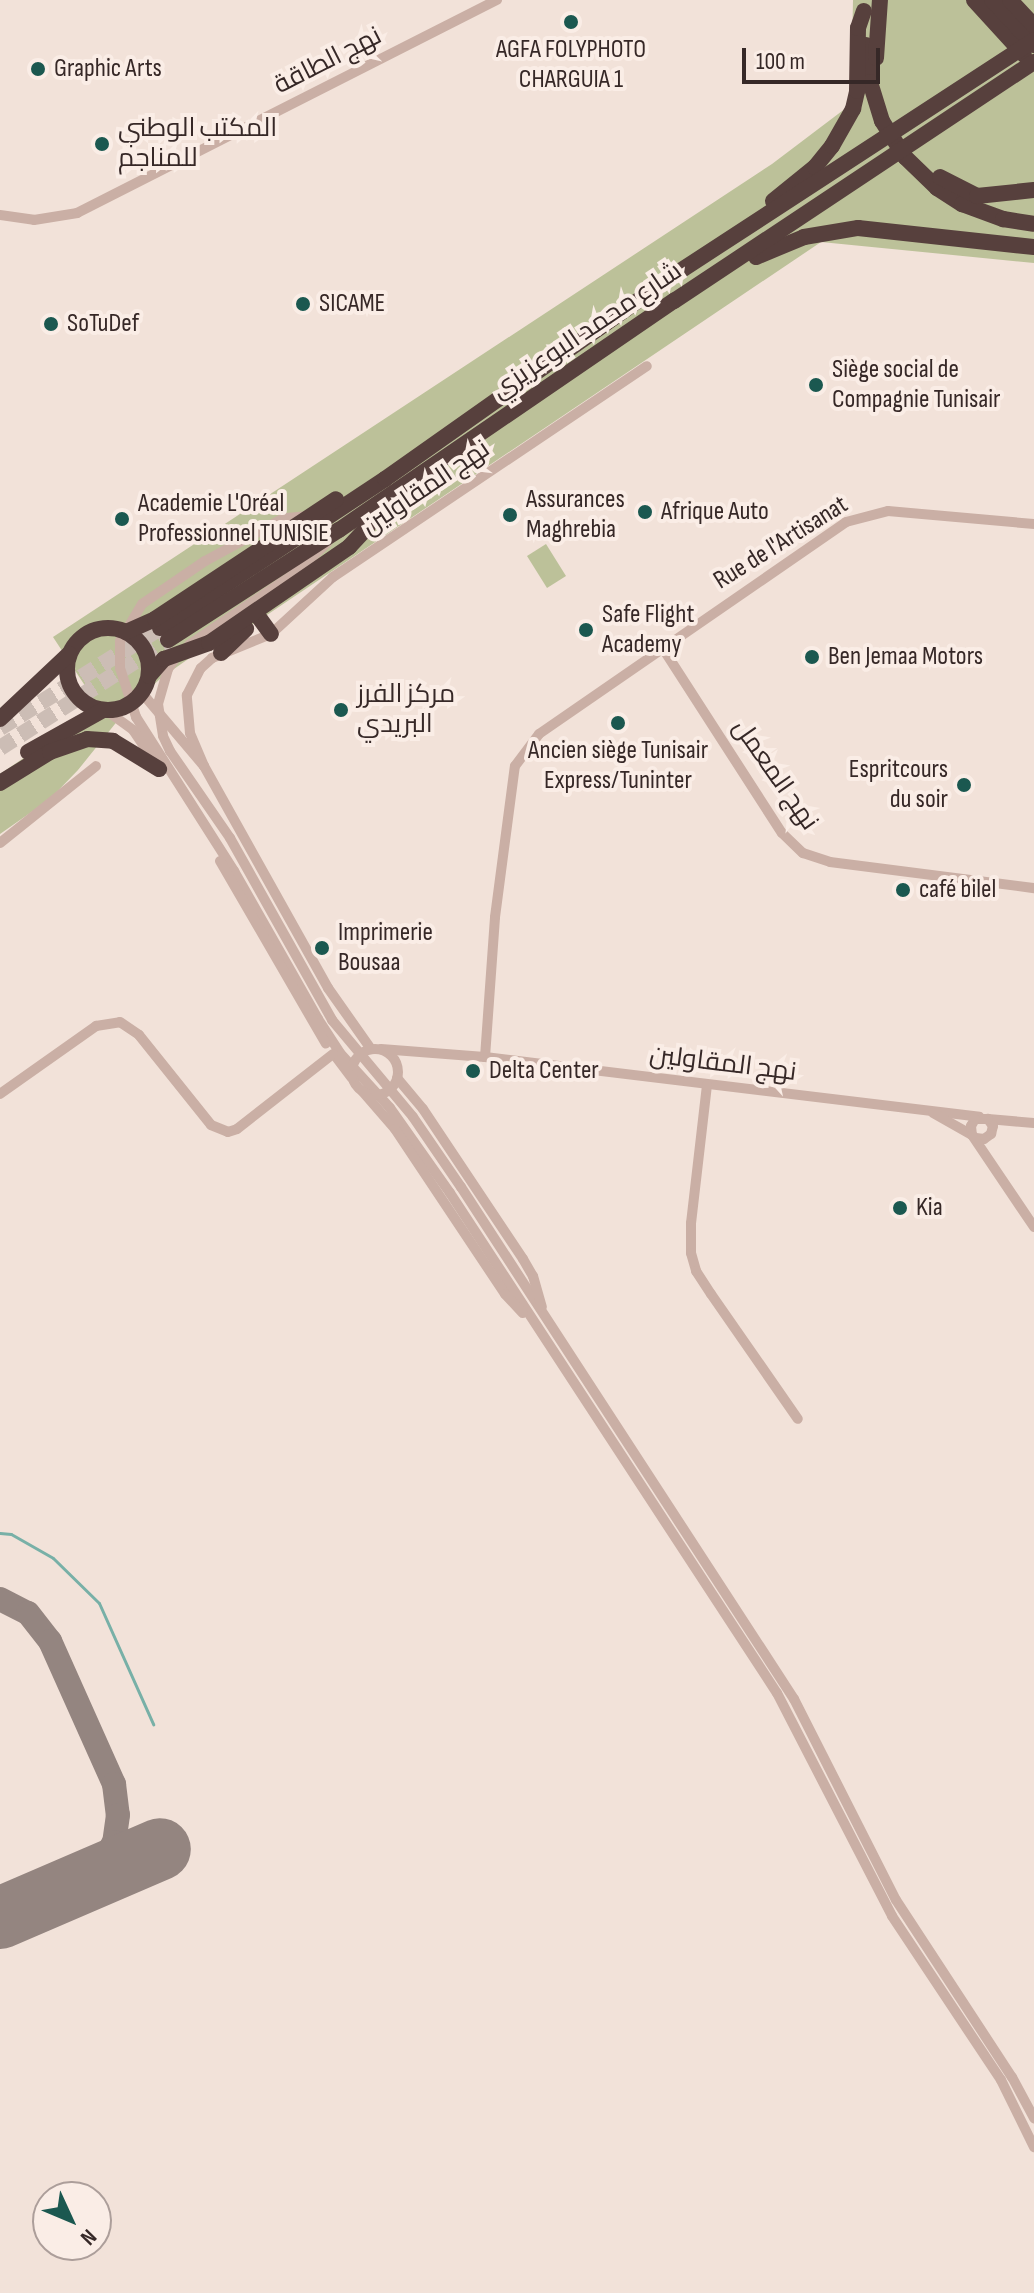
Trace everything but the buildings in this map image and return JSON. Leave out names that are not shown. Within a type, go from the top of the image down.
[{"type":"highway","points":[[880,0],[876,57],[880,82],[895,125],[912,151],[938,177],[977,196],[1034,190]]},
{"type":"highway","points":[[974,0],[1034,65]]},
{"type":"highway","points":[[992,0],[1034,39]]},
{"type":"highway","points":[[1010,0],[1034,26]]},
{"type":"highway","points":[[864,6],[870,82],[882,121],[905,157],[937,188],[962,204],[1003,219],[1034,224]]},
{"type":"highway","points":[[674,275],[815,167],[832,146],[853,109],[857,91],[858,28],[864,6]]},
{"type":"highway","name":"شارع محمد البوعزيزي","points":[[1034,39],[879,144],[674,275],[164,634],[339,530],[674,301],[1034,65]]},
{"type":"highway","points":[[674,301],[772,249],[833,230],[890,230],[1034,247]]},
{"type":"highway","name":"شارع محمد البوعزيزي","points":[[126,632],[155,619],[342,496],[385,479]]},
{"type":"highway","points":[[0,770],[80,720],[130,704],[142,693],[149,676],[164,659],[209,643],[349,547],[367,528],[378,503]]},
{"type":"highway","points":[[255,612],[271,634]]},
{"type":"highway","points":[[221,653],[245,629],[255,612]]},
{"type":"highway","points":[[0,719],[70,653],[84,635],[94,630],[105,628],[126,632],[145,650],[149,676]]},
{"type":"highway","points":[[70,653],[67,671],[72,690],[85,704],[105,710]]},
{"type":"highway","points":[[0,710],[34,688]]},
{"type":"highway","points":[[0,783],[50,752],[87,739],[121,745],[159,769]]},
{"type":"street","name":"نهج الطاقة","points":[[0,215],[34,220],[77,213],[497,0]]},
{"type":"street","name":"نهج المقاولين","points":[[204,766],[190,733],[187,695],[201,668],[221,653],[271,634],[333,577],[647,366]]},
{"type":"street","name":"Rue de l'Artisanat","points":[[485,1057],[495,917],[515,766],[539,734],[552,722],[846,522],[874,512],[1034,524]]},
{"type":"street","points":[[309,516],[284,518],[159,589],[129,621],[120,641],[120,668],[128,697],[168,769],[257,910],[340,1053],[390,1108],[538,1316],[794,1699],[889,1888],[1012,2077],[1034,2118]]},
{"type":"street","points":[[339,530],[294,574],[176,658],[161,686],[158,704],[165,740],[230,838],[332,1020],[413,1117],[461,1187],[538,1316],[777,1693],[892,1916],[1001,2080],[1034,2147]]},
{"type":"street","name":"نهج المعمل","points":[[662,647],[782,833],[803,853],[830,862],[1034,888]]},
{"type":"street","points":[[142,693],[204,766],[328,988],[376,1049],[393,1057],[397,1074],[523,1259],[540,1294],[538,1316]]},
{"type":"street","points":[[105,710],[133,730],[218,857],[302,1007],[333,1054],[395,1129],[505,1294],[538,1316]]},
{"type":"street","points":[[0,843],[96,766]]},
{"type":"street","points":[[0,1094],[96,1026],[120,1022],[139,1035],[211,1125],[228,1132],[237,1129],[333,1054]]},
{"type":"street","name":"نهج المقاولين","points":[[376,1049],[485,1057],[1034,1123]]},
{"type":"street","points":[[352,1078],[355,1059],[376,1049]]},
{"type":"street","points":[[363,1092],[383,1093],[397,1074],[422,1051]]},
{"type":"street","points":[[707,1085],[691,1223],[691,1253],[696,1271],[798,1419]]},
{"type":"street","name":"نهج المقاولين","points":[[924,1109],[974,1136]]},
{"type":"street","points":[[989,1159],[993,1126],[984,1118],[972,1122],[974,1136],[989,1159],[1034,1227]]},
{"type":"street","points":[[974,1136],[990,1136],[1020,1121]]},
{"type":"green space","points":[[853,0],[1034,0],[1034,263],[821,242],[255,623],[194,655],[161,678],[127,709],[78,770],[50,799],[0,834],[0,774],[99,707],[53,637],[772,164],[846,108],[851,95]]},
{"type":"green space","points":[[546,544],[566,576],[547,588],[527,556]]},
{"type":"waterway","points":[[0,1533],[11,1534],[53,1558],[99,1603],[153,1724]]},
{"type":"taxiway","points":[[0,1599],[28,1613],[50,1641],[114,1784],[118,1815],[114,1842],[98,1870],[70,1888]]},
{"type":"runway","points":[[0,1918],[160,1849]]},
{"type":"tunnel","points":[[0,728],[160,628]]},
{"type":"tunnel","points":[[0,748],[168,640]]},
{"type":"place","name":"AGFA FOLYPHOTO CHARGUIA 1","points":[[571,22]]},
{"type":"place","name":"Graphic Arts","points":[[38,69]]},
{"type":"place","name":"المكتب الوطني للمناجم","points":[[102,144]]},
{"type":"place","name":"SICAME","points":[[303,304]]},
{"type":"place","name":"SoTuDef","points":[[51,324]]},
{"type":"place","name":"Siège social de Compagnie Tunisair","points":[[816,385]]},
{"type":"place","name":"Afrique Auto","points":[[645,512]]},
{"type":"place","name":"Assurances Maghrebia","points":[[510,515]]},
{"type":"place","name":"Academie L'Oréal Professionnel TUNISIE","points":[[122,519]]},
{"type":"place","name":"Safe Flight Academy","points":[[586,630]]},
{"type":"place","name":"Ben Jemaa Motors","points":[[812,657]]},
{"type":"place","name":"مركز الفرز البريدي","points":[[341,710]]},
{"type":"place","name":"Ancien siège Tunisair Express/Tuninter","points":[[618,723]]},
{"type":"place","name":"Espritcours du soir","points":[[964,785]]},
{"type":"place","name":"café bilel","points":[[903,890]]},
{"type":"place","name":"Imprimerie Bousaa","points":[[322,948]]},
{"type":"place","name":"Delta Center","points":[[473,1071]]},
{"type":"place","name":"Kia","points":[[900,1208]]}]
